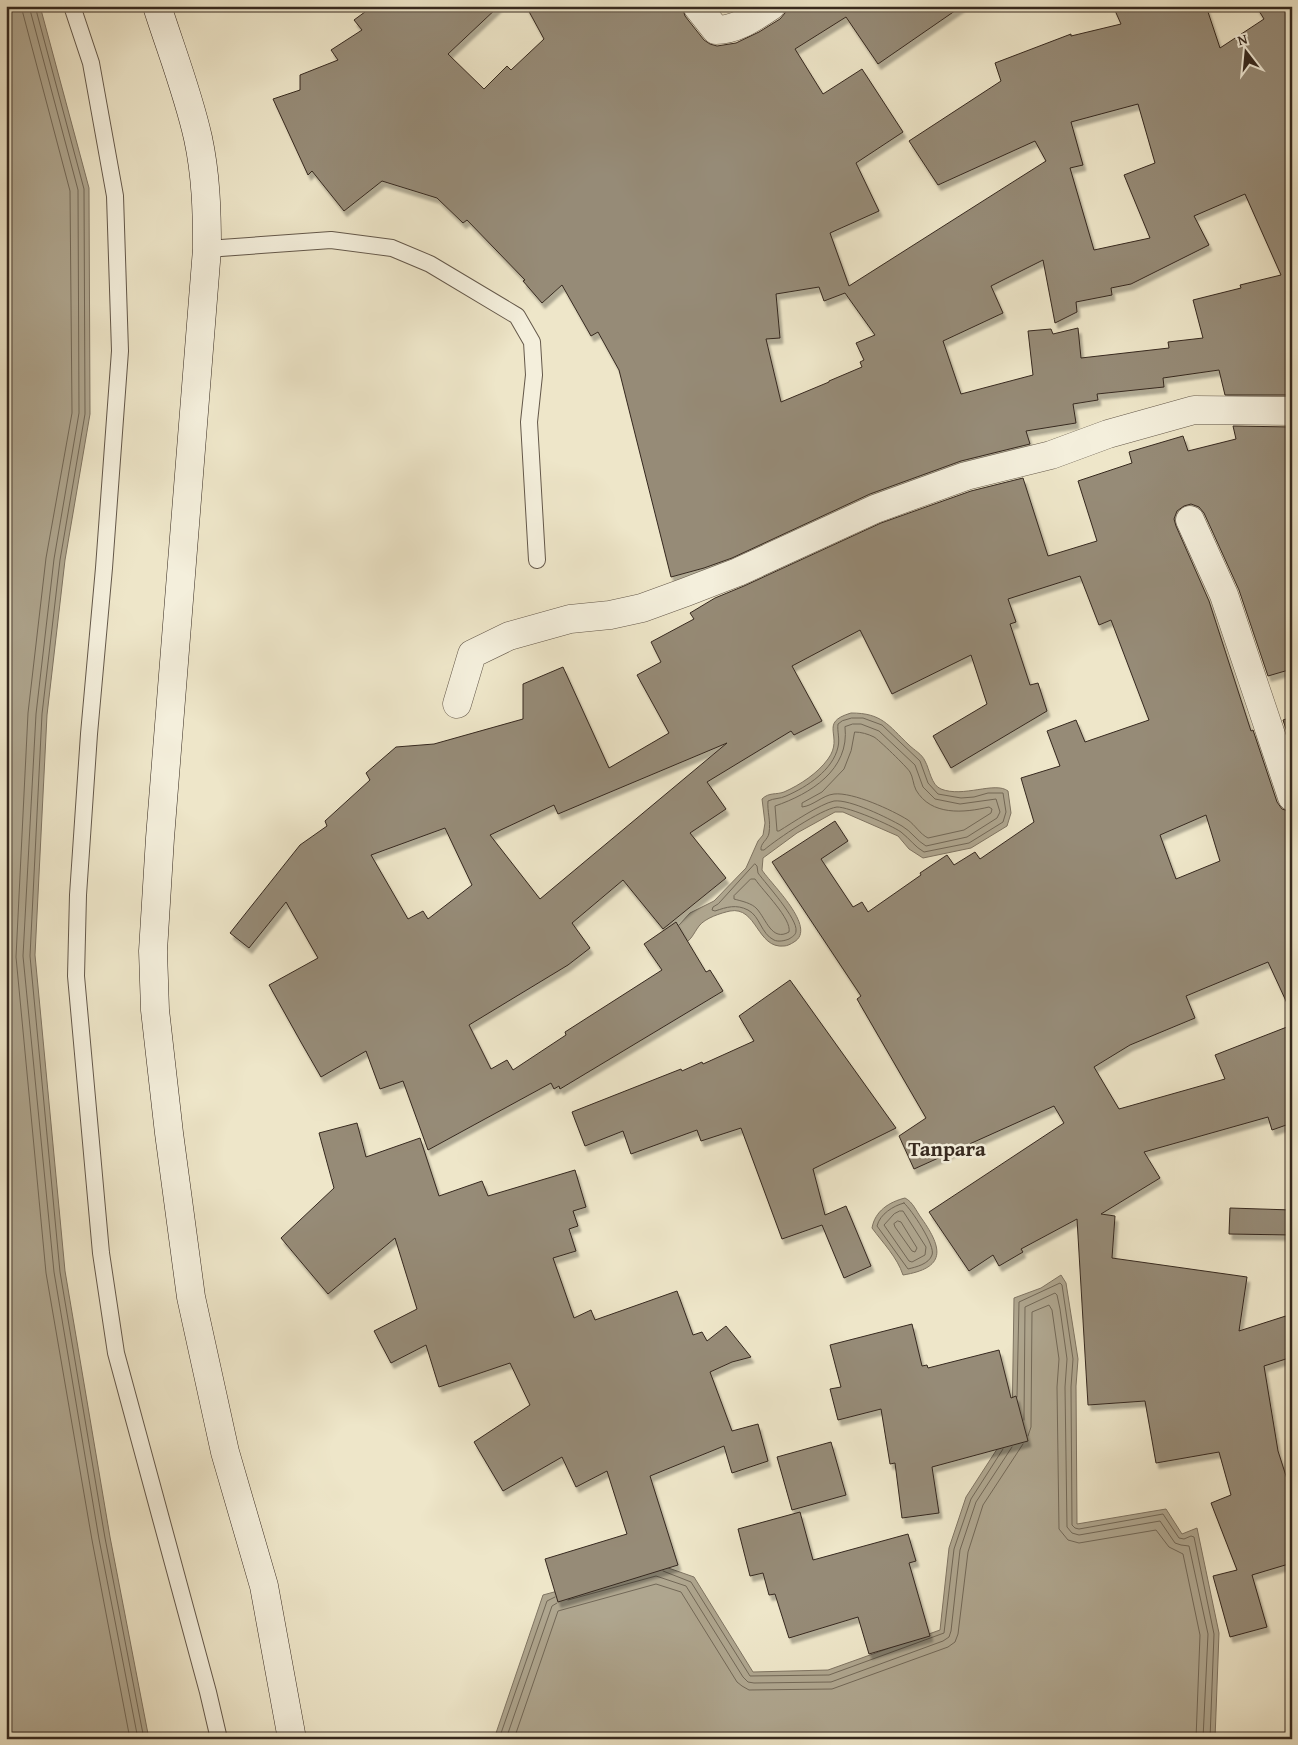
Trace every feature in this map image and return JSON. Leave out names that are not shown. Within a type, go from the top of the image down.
[{"type":"main road","points":[[157,6],[198,138],[206,191],[208,249],[160,838],[153,951],[155,1010],[191,1297],[225,1452],[264,1586],[292,1732]]},
{"type":"main road","points":[[696,6],[716,30],[728,30],[771,6]]},
{"type":"main road","points":[[457,704],[472,654],[509,636],[570,619],[610,615],[642,608],[738,572],[875,509],[966,476],[1051,455],[1108,434],[1194,410],[1292,411]]},
{"type":"main road","points":[[1190,520],[1224,595],[1292,797]]},
{"type":"lane","points":[[72,6],[91,63],[115,196],[120,351],[104,568],[89,734],[78,895],[76,976],[101,1253],[116,1353],[219,1739]]},
{"type":"lane","points":[[208,249],[331,240],[392,248],[430,264],[517,316],[532,342],[534,375],[529,422],[537,560]]},
{"type":"water","points":[[6,6],[40,6],[89,188],[90,414],[65,560],[47,715],[35,955],[65,1271],[110,1537],[149,1739],[6,1739]]},
{"type":"water","points":[[851,713],[870,715],[890,726],[922,756],[933,781],[941,789],[959,792],[1002,788],[1008,791],[1011,813],[1007,826],[971,848],[923,858],[909,849],[898,836],[843,812],[835,812],[797,833],[763,858],[762,870],[797,917],[800,935],[794,942],[785,946],[775,945],[762,935],[746,915],[739,911],[730,911],[705,921],[690,939],[682,945],[666,931],[679,925],[690,913],[714,901],[746,868],[758,841],[763,835],[765,823],[762,799],[767,795],[781,793],[790,789],[819,769],[832,751],[835,721]]},
{"type":"water","points":[[905,1198],[912,1204],[929,1230],[937,1248],[933,1262],[927,1268],[903,1275],[893,1256],[872,1228],[876,1217],[884,1208]]},
{"type":"water","points":[[1061,1275],[1066,1283],[1078,1359],[1076,1386],[1077,1524],[1166,1509],[1182,1534],[1197,1528],[1219,1633],[1215,1739],[494,1739],[543,1595],[657,1564],[694,1577],[753,1672],[828,1670],[940,1630],[949,1548],[966,1497],[1012,1426],[1014,1298],[1041,1288]]},
{"type":"building","points":[[373,6],[499,6],[448,54],[484,89],[507,66],[511,70],[544,39],[526,6],[682,6],[685,16],[704,40],[717,46],[736,43],[759,32],[780,19],[785,13],[786,6],[962,6],[878,64],[846,17],[795,49],[823,94],[862,69],[903,132],[856,163],[879,211],[830,233],[849,286],[1046,161],[1035,141],[938,185],[909,141],[1001,81],[995,63],[1071,34],[1071,36],[1121,24],[1113,6],[1206,6],[1220,48],[1264,19],[1256,6],[1292,6],[1292,395],[1225,395],[1219,370],[1163,378],[1164,387],[1097,394],[1098,400],[1073,404],[1076,423],[1026,431],[1030,444],[961,461],[870,494],[732,558],[671,577],[619,370],[598,332],[591,336],[562,285],[542,303],[523,281],[525,280],[467,220],[463,223],[437,198],[382,181],[344,211],[312,171],[308,175],[273,99],[300,90],[300,75],[338,60],[331,50],[362,30],[354,20]],"holes":[[[1138,104],[1155,163],[1124,175],[1150,238],[1094,250],[1070,168],[1083,165],[1071,122]],[[1245,194],[1281,275],[1240,285],[1241,288],[1193,300],[1203,338],[1168,342],[1169,348],[1081,358],[1078,328],[1053,334],[1051,329],[1028,331],[1033,375],[961,394],[943,341],[1003,313],[991,286],[1043,260],[1055,323],[1077,312],[1076,302],[1112,295],[1111,288],[1131,284],[1209,245],[1194,216]],[[819,287],[824,301],[845,293],[875,335],[856,343],[864,360],[860,362],[862,367],[781,402],[766,339],[780,338],[776,294]]]},
{"type":"building","points":[[1233,426],[1292,427],[1292,669],[1268,676],[1239,590],[1204,513],[1199,507],[1191,504],[1177,511],[1174,519],[1209,601],[1251,731],[1253,730],[1277,802],[1282,809],[1292,812],[1292,1014],[1268,962],[1186,996],[1195,1018],[1130,1045],[1094,1067],[1119,1109],[1225,1079],[1215,1055],[1292,1025],[1292,1123],[1272,1130],[1268,1117],[1144,1152],[1160,1178],[1101,1214],[1115,1216],[1112,1258],[1247,1277],[1239,1331],[1292,1314],[1292,1357],[1264,1366],[1278,1451],[1287,1479],[1292,1478],[1292,1563],[1252,1575],[1267,1627],[1230,1637],[1213,1576],[1237,1570],[1211,1503],[1231,1495],[1219,1452],[1156,1463],[1145,1401],[1088,1405],[1077,1219],[1021,1249],[1023,1252],[999,1266],[993,1255],[969,1271],[929,1212],[1064,1123],[1054,1106],[914,1169],[899,1136],[926,1118],[857,999],[861,996],[772,862],[835,821],[848,841],[821,859],[853,907],[862,902],[868,912],[947,855],[954,865],[975,852],[980,859],[1034,822],[1021,778],[1060,766],[1047,731],[1076,720],[1085,742],[1149,720],[1111,620],[1099,625],[1080,576],[1008,599],[1016,622],[1010,624],[1030,685],[1038,683],[1047,711],[951,768],[933,736],[987,704],[971,655],[892,694],[860,630],[792,666],[822,721],[794,735],[791,731],[707,782],[726,809],[690,833],[726,878],[663,929],[623,880],[572,923],[590,948],[568,965],[469,1025],[491,1069],[507,1060],[513,1070],[566,1035],[565,1032],[662,970],[644,944],[676,922],[706,972],[710,970],[723,991],[560,1089],[559,1086],[554,1089],[551,1083],[428,1150],[403,1081],[380,1089],[366,1051],[321,1077],[302,1044],[269,985],[318,958],[286,902],[249,948],[230,933],[300,845],[327,826],[325,821],[370,780],[366,773],[396,747],[434,744],[523,719],[523,684],[563,667],[609,768],[669,733],[637,675],[661,662],[651,642],[694,619],[690,613],[715,598],[881,523],[971,491],[1023,478],[1048,556],[1097,541],[1078,481],[1132,463],[1129,452],[1183,436],[1188,451],[1236,439]],"holes":[[[727,743],[540,899],[490,835],[554,805],[558,814]],[[1206,815],[1220,861],[1176,879],[1160,835]],[[445,828],[472,885],[428,919],[423,911],[408,919],[371,855]]]},
{"type":"building","points":[[1292,717],[1292,747],[1283,720]]},
{"type":"building","points":[[790,980],[896,1128],[813,1169],[825,1215],[846,1206],[871,1266],[844,1278],[822,1225],[782,1239],[741,1128],[701,1141],[697,1130],[631,1154],[623,1131],[585,1146],[572,1112],[681,1069],[682,1071],[702,1062],[703,1064],[754,1041],[739,1016]]},
{"type":"building","points":[[357,1123],[366,1157],[420,1138],[439,1196],[482,1181],[488,1196],[575,1170],[586,1207],[573,1211],[578,1226],[569,1229],[576,1251],[553,1258],[574,1318],[591,1310],[595,1320],[677,1291],[693,1335],[702,1332],[707,1341],[726,1326],[751,1357],[732,1362],[710,1372],[732,1431],[758,1424],[768,1461],[732,1473],[724,1446],[650,1476],[678,1565],[558,1602],[545,1559],[627,1534],[607,1471],[576,1487],[562,1457],[503,1491],[474,1442],[530,1405],[510,1363],[439,1387],[426,1345],[391,1363],[374,1331],[417,1309],[395,1238],[328,1294],[281,1238],[334,1188],[319,1133]]},
{"type":"building","points":[[1230,1208],[1292,1210],[1292,1235],[1229,1234]]},
{"type":"building","points":[[912,1324],[922,1366],[927,1365],[928,1368],[999,1350],[1011,1398],[1016,1396],[1028,1441],[932,1467],[939,1513],[902,1518],[895,1463],[890,1464],[881,1409],[838,1420],[830,1389],[841,1387],[830,1345]]},
{"type":"building","points":[[831,1442],[846,1495],[792,1510],[777,1457]]},
{"type":"building","points":[[800,1512],[813,1560],[908,1534],[916,1561],[909,1563],[930,1636],[869,1654],[858,1617],[789,1638],[775,1594],[769,1595],[763,1573],[750,1576],[738,1529]]},
{"type":"district","name":"Tanpara","points":[[947,1149]]}]
